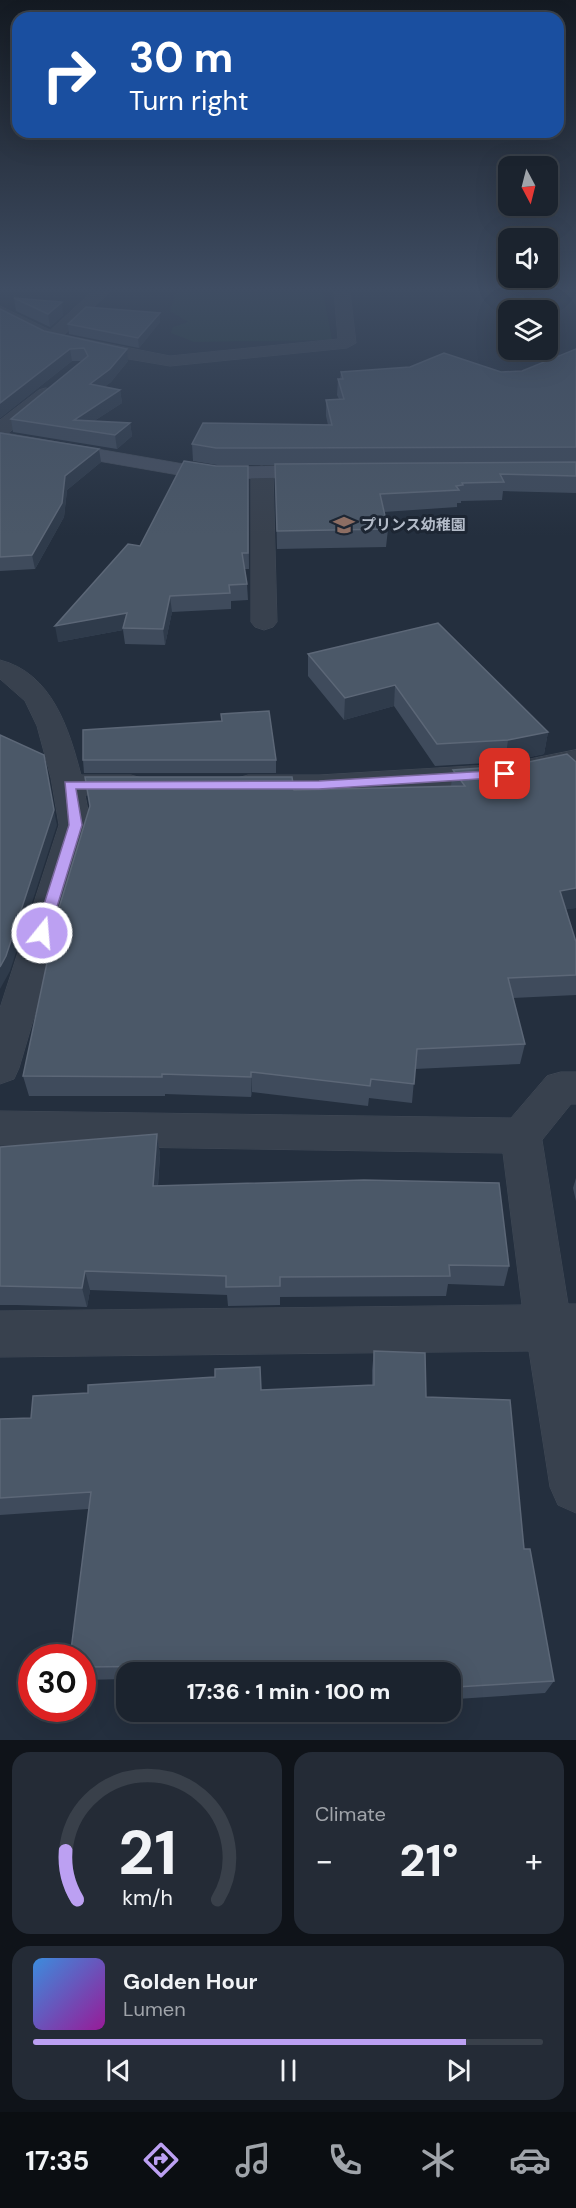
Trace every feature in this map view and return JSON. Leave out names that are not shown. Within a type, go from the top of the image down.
[{"type":"street","points":[[0,430],[61,381]]},
{"type":"street","points":[[0,438],[184,470],[217,473],[342,471]]},
{"type":"street","points":[[262,472],[264,622]]},
{"type":"street","points":[[0,668],[19,678],[39,700],[69,785],[75,825],[0,1068]]},
{"type":"street","points":[[224,785],[319,785],[505,774],[576,759]]},
{"type":"street","points":[[69,785],[165,785]]},
{"type":"street","points":[[521,1136],[561,1088],[576,1088]]},
{"type":"street","points":[[0,1128],[521,1136]]},
{"type":"street","points":[[521,1136],[562,1328],[576,1487]]},
{"type":"street","points":[[0,1334],[562,1328]]},
{"type":"building","points":[[0,373],[39,373],[0,403]]},
{"type":"building","points":[[67,373],[104,373],[90,384],[120,390],[74,420],[130,423],[115,435],[11,419]]},
{"type":"building","points":[[341,373],[576,373],[576,447],[216,448],[192,444],[203,423],[332,425],[326,400],[344,399],[338,379],[343,379]]},
{"type":"building","points":[[0,433],[99,449],[65,476],[62,503],[32,555],[0,557]]},
{"type":"building","points":[[184,461],[216,466],[248,466],[248,553],[242,553],[247,584],[229,585],[230,593],[170,596],[163,629],[123,628],[127,613],[55,626],[128,544],[140,546]]},
{"type":"building","points":[[576,462],[576,476],[500,474],[504,482],[462,483],[463,485],[456,486],[459,490],[380,494],[388,529],[277,531],[275,464]]},
{"type":"building","points":[[438,623],[548,732],[508,740],[437,744],[395,685],[345,698],[308,654]]},
{"type":"building","points":[[269,711],[276,760],[83,760],[83,730],[222,721],[221,714]]},
{"type":"building","points":[[0,735],[44,755],[54,810],[6,956],[0,967]]},
{"type":"building","points":[[567,754],[576,762],[576,888],[560,891],[576,942],[576,975],[508,978],[525,1044],[417,1049],[414,1084],[371,1079],[370,1086],[251,1072],[251,1077],[162,1074],[162,1077],[23,1076],[58,911],[90,806],[85,777],[292,777],[294,790],[465,786],[453,770],[509,766]]},
{"type":"building","points":[[157,1134],[153,1186],[364,1180],[499,1183],[509,1266],[449,1265],[450,1276],[280,1277],[280,1286],[226,1287],[226,1276],[85,1271],[82,1288],[0,1286],[0,1147]]},
{"type":"building","points":[[374,1351],[425,1353],[426,1397],[510,1400],[524,1549],[530,1549],[554,1681],[461,1687],[461,1662],[116,1662],[116,1667],[96,1667],[96,1644],[72,1644],[91,1492],[0,1498],[0,1419],[31,1418],[33,1396],[88,1393],[88,1385],[215,1377],[215,1369],[260,1367],[261,1390],[374,1385]]},
{"type":"place","name":"プリンス幼稚園","points":[[344,525]]},
{"type":"route","points":[[42,933],[75,825],[69,785],[319,785],[505,774]]}]
